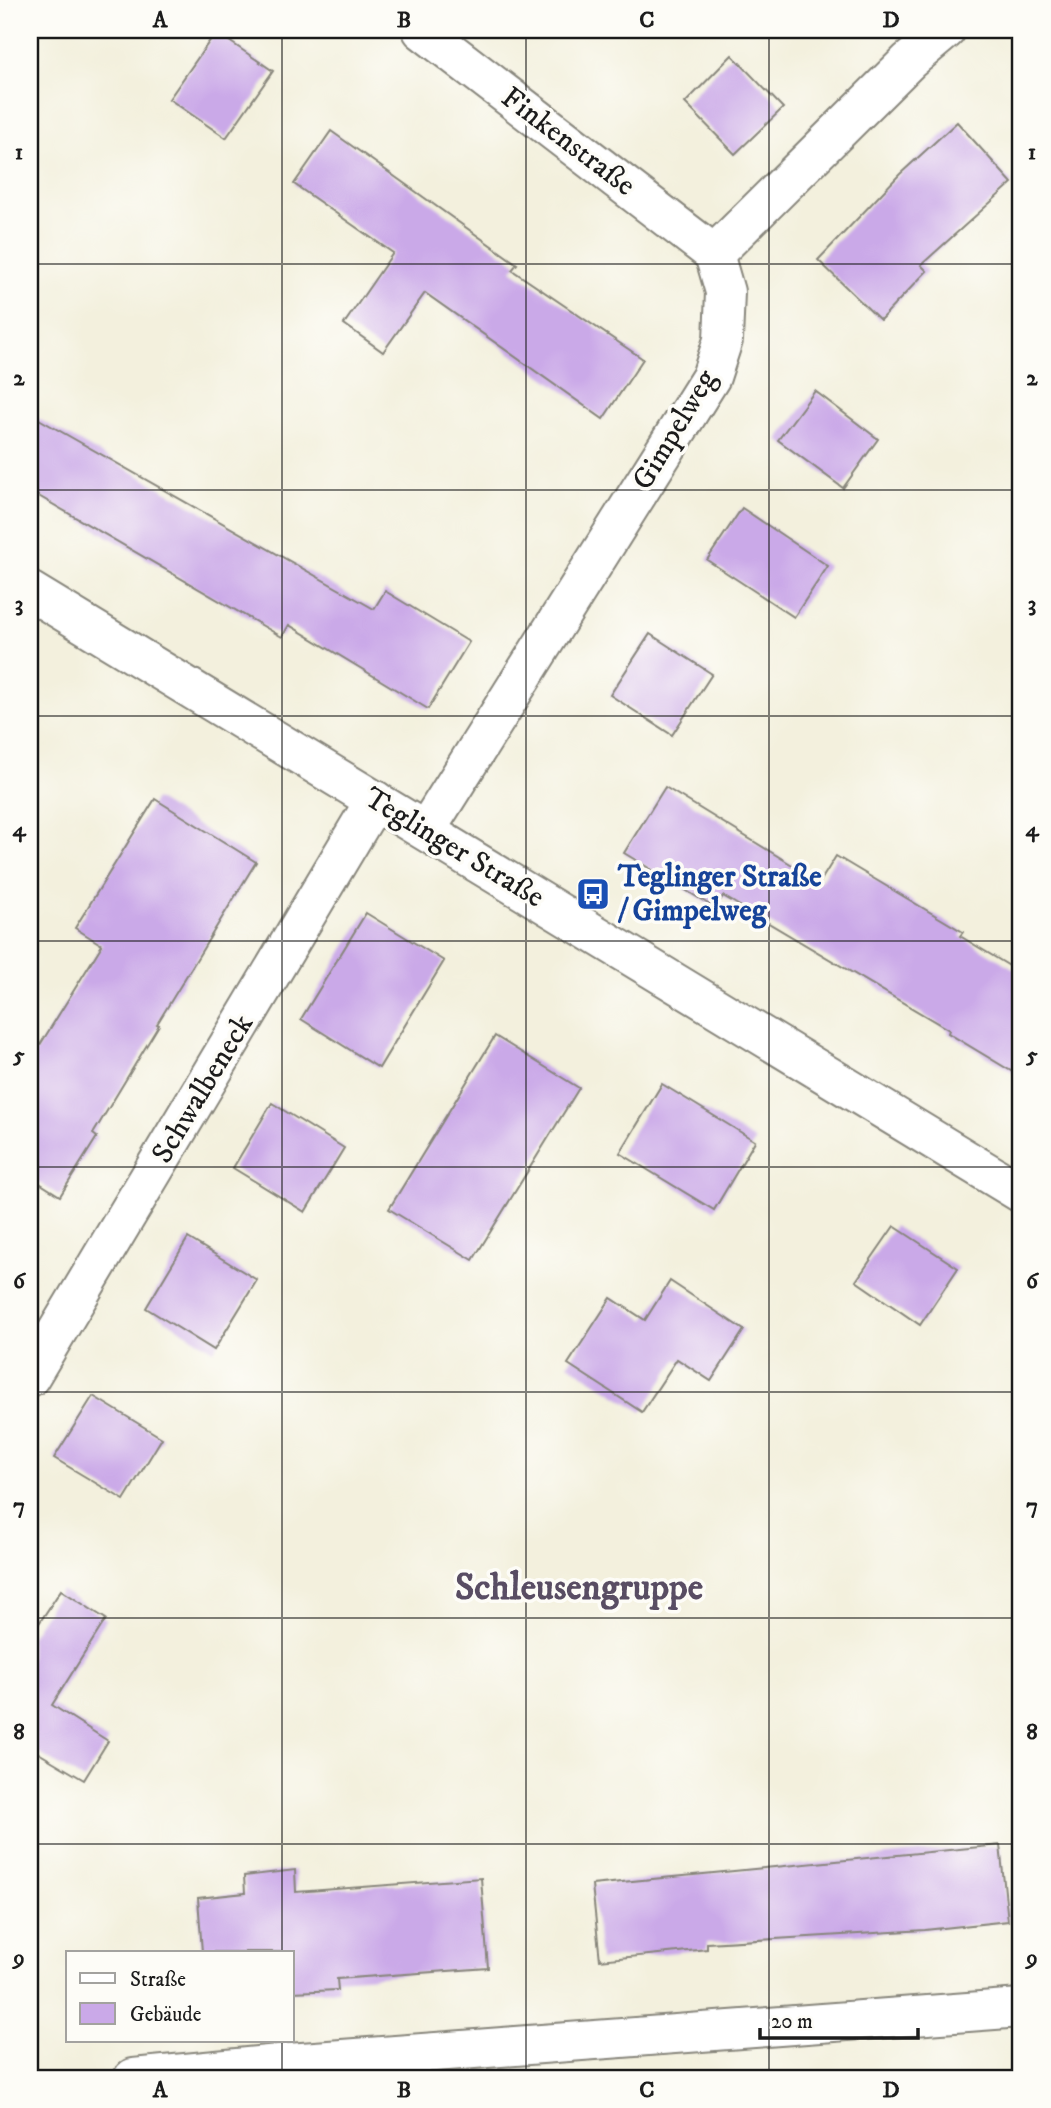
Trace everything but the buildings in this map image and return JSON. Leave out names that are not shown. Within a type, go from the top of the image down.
[{"type":"street","name":"Finkenstraße","points":[[422,30],[714,254]]},
{"type":"street","points":[[714,254],[909,61],[946,30]]},
{"type":"street","name":"Gimpelweg","points":[[426,830],[711,377],[723,340],[725,292],[714,254]]},
{"type":"street","name":"Teglinger Straße","points":[[30,591],[1021,1193]]},
{"type":"street","name":"Schwalbeneck","points":[[30,1377],[375,800]]},
{"type":"street","points":[[133,2078],[293,2071],[1021,2008]]},
{"type":"place","name":"Teglinger Straße / Gimpelweg","points":[[593,894]]},
{"type":"district","name":"Schleusengruppe","points":[[579,1588]]}]
